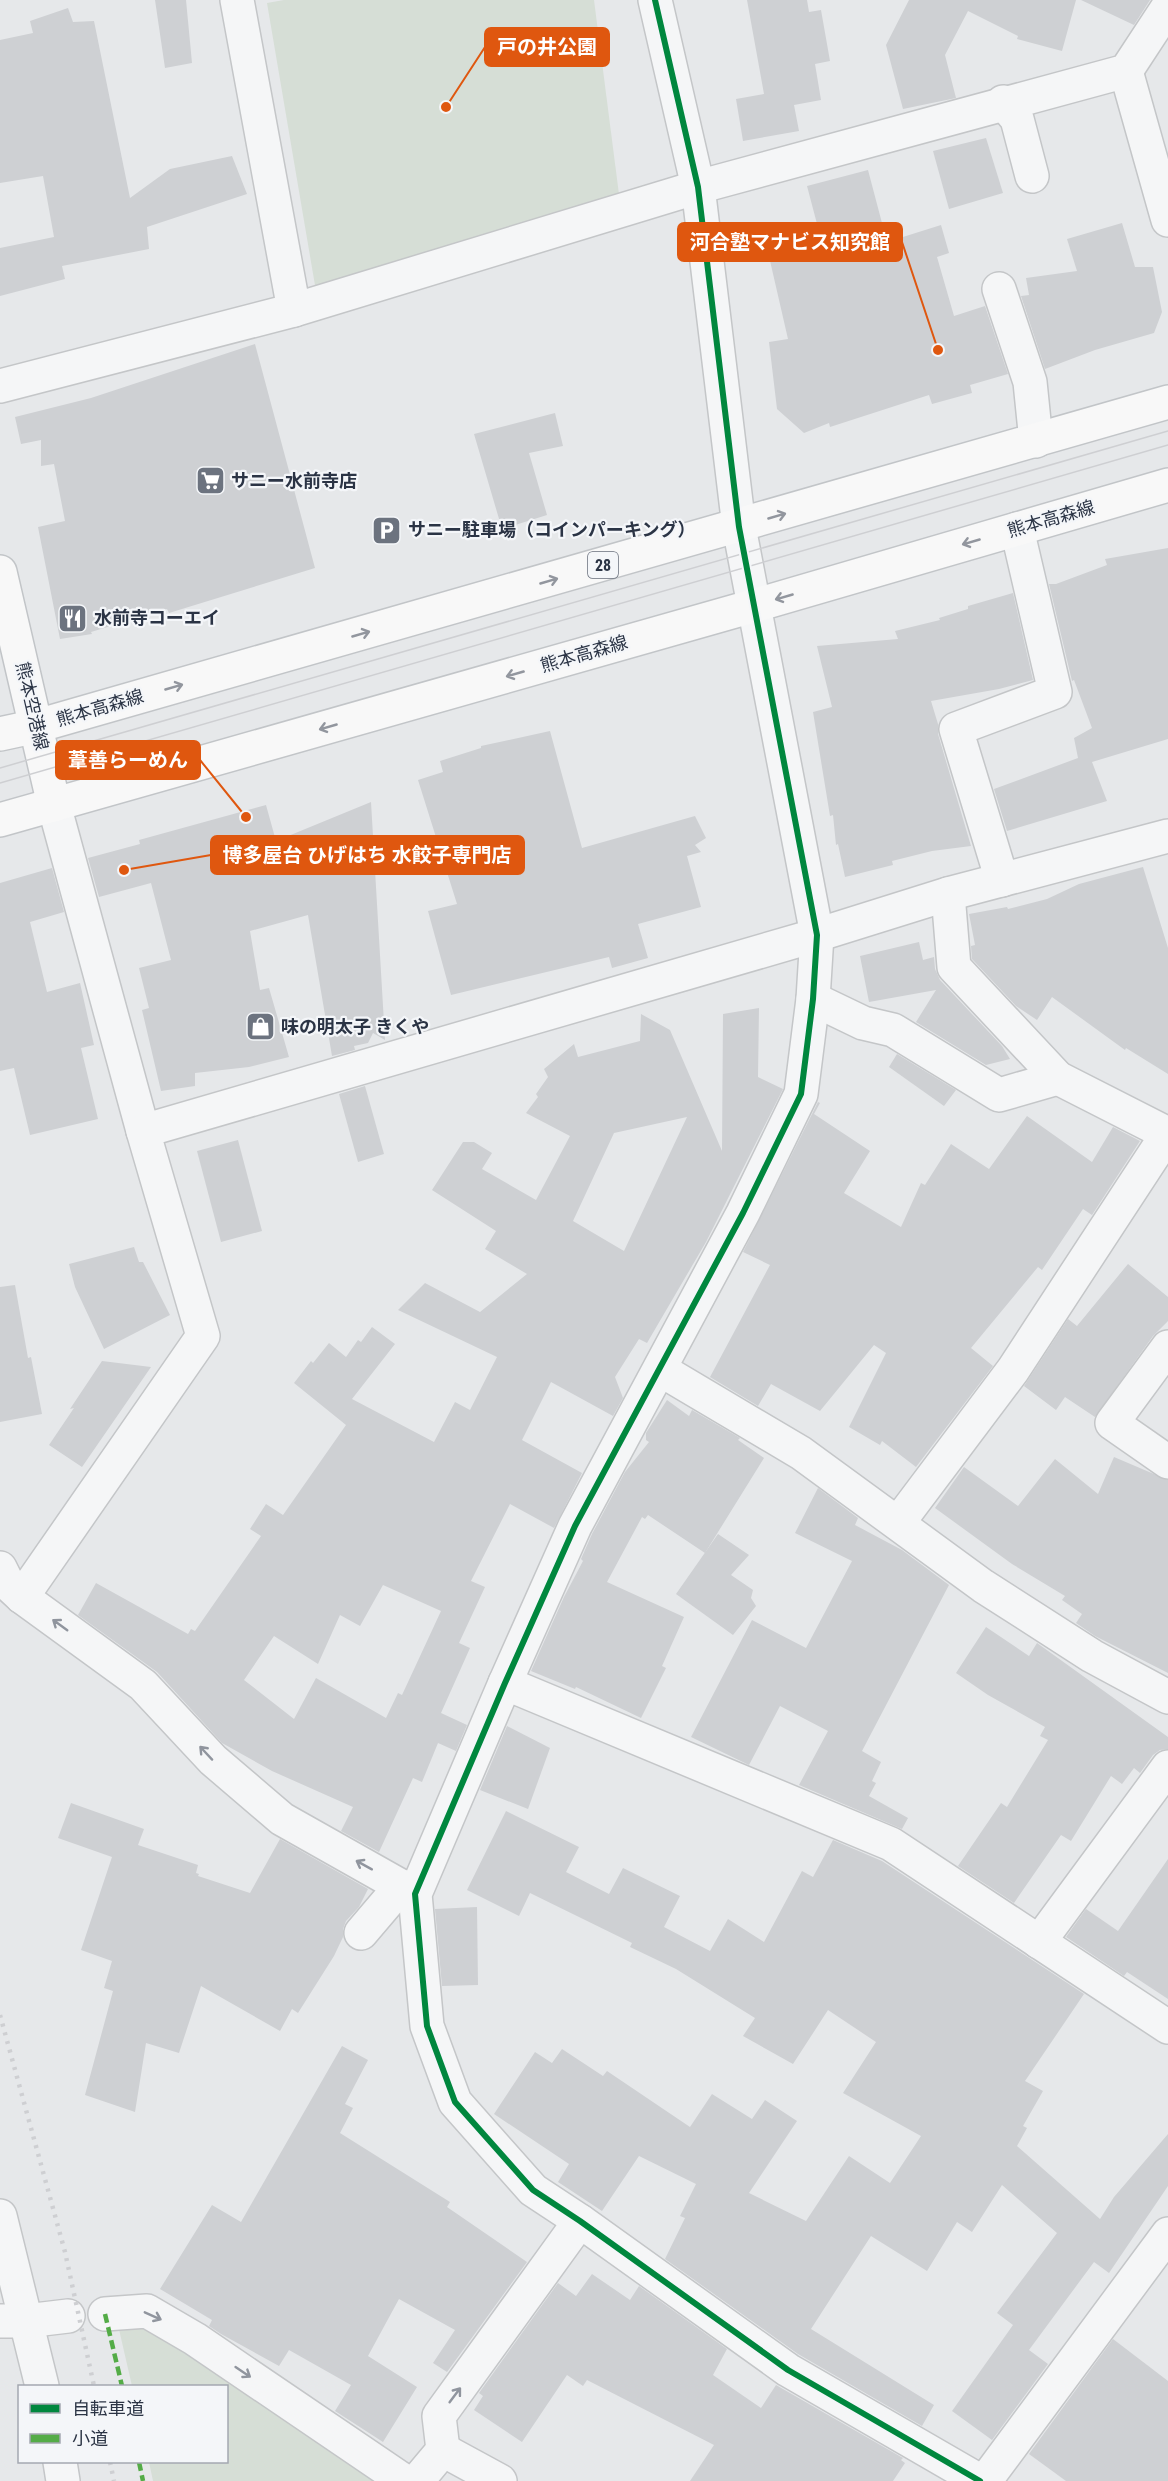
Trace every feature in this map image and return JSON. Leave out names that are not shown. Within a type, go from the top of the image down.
[{"type":"main road","name":"熊本高森線","points":[[0,734],[37,726],[739,527],[1168,402]]},
{"type":"main road","name":"熊本高森線","points":[[0,820],[753,606],[1168,485]]},
{"type":"main road","name":"熊本空港線","points":[[0,572],[54,805]]},
{"type":"street","points":[[237,0],[294,310]]},
{"type":"street","points":[[361,1933],[408,1890],[505,1683],[575,1526],[661,1370],[743,1213],[801,1094],[813,999],[817,935],[739,527],[698,187],[655,0]]},
{"type":"street","points":[[0,386],[294,310],[698,187],[1003,102],[1126,71],[1168,7]]},
{"type":"street","points":[[1126,71],[1168,220]]},
{"type":"street","points":[[1003,102],[1017,119],[1032,176]]},
{"type":"street","points":[[999,289],[1030,382],[1036,441]]},
{"type":"street","points":[[1002,880],[956,729],[1055,692],[1017,529]]},
{"type":"street","points":[[22,1597],[203,1336],[143,1131],[54,805]]},
{"type":"street","points":[[143,1131],[817,935],[948,894],[1168,836]]},
{"type":"street","points":[[898,1523],[1013,1370],[1168,1133],[1058,1078],[954,967],[948,894]]},
{"type":"street","points":[[813,999],[867,1033],[893,1029],[999,1095],[1058,1078]]},
{"type":"street","points":[[1168,1347],[1112,1423],[1168,1462]]},
{"type":"street","points":[[661,1370],[801,1454],[983,1586],[1082,1650],[1168,1697]]},
{"type":"street","points":[[0,1568],[8,1584],[22,1597],[143,1685],[213,1760],[282,1819],[408,1890]]},
{"type":"street","points":[[505,1683],[891,1844],[1168,2027]]},
{"type":"street","points":[[1039,1942],[1168,1767]]},
{"type":"street","points":[[408,1890],[427,2026],[455,2102],[533,2190],[788,2370],[982,2481],[1168,2234]]},
{"type":"street","points":[[0,2216],[13,2321],[42,2385]]},
{"type":"street","points":[[417,2481],[443,2450],[439,2416],[580,2221]]},
{"type":"street","points":[[105,2314],[147,2311],[195,2340],[404,2481]]},
{"type":"street","points":[[13,2321],[68,2316]]},
{"type":"street","points":[[443,2450],[501,2481]]},
{"type":"street","points":[[60,2463],[63,2481]]},
{"type":"shaded area","points":[[284,0],[594,0],[621,210],[318,303],[267,3]]},
{"type":"shaded area","points":[[147,2321],[386,2481],[153,2481],[149,2463],[228,2463],[228,2385],[132,2385],[118,2325]]},
{"type":"building","points":[[155,0],[186,0],[192,63],[165,68]]},
{"type":"building","points":[[747,0],[807,0],[809,12],[821,10],[830,61],[815,64],[821,100],[794,105],[799,131],[743,141],[736,99],[764,94]]},
{"type":"building","points":[[909,0],[1076,0],[1062,51],[1017,39],[1018,36],[968,11],[945,55],[956,98],[903,109],[886,45]]},
{"type":"building","points":[[1081,0],[1150,0],[1134,25]]},
{"type":"building","points":[[68,8],[73,22],[94,21],[130,198],[170,169],[232,156],[247,194],[147,227],[149,249],[62,266],[65,279],[0,296],[0,248],[54,237],[43,176],[0,183],[0,40],[33,33],[30,21]]},
{"type":"building","points":[[986,138],[1003,193],[949,209],[933,151]]},
{"type":"building","points":[[868,170],[887,242],[941,225],[949,253],[937,257],[954,316],[985,306],[1008,374],[970,385],[972,393],[932,404],[929,395],[830,427],[829,423],[804,433],[777,409],[769,342],[788,339],[768,252],[821,239],[807,186]]},
{"type":"building","points":[[1122,223],[1135,267],[1153,267],[1162,312],[1154,333],[1095,350],[1045,369],[1021,296],[1029,295],[1026,278],[1077,271],[1067,239]]},
{"type":"building","name":"サニー水前寺店","points":[[255,344],[315,568],[169,613],[167,609],[91,632],[92,634],[60,639],[38,527],[65,521],[54,464],[41,466],[41,440],[21,444],[15,417],[91,398]]},
{"type":"building","points":[[555,413],[563,446],[529,453],[547,515],[502,529],[474,434]]},
{"type":"building","points":[[1168,548],[1168,739],[1092,762],[1107,801],[1007,831],[994,789],[1078,758],[1074,738],[1092,728],[1074,680],[1072,681],[1049,584],[1056,584],[1107,565],[1105,559]]},
{"type":"building","points":[[1013,593],[1033,680],[999,689],[931,701],[938,724],[938,734],[971,846],[932,851],[892,861],[893,865],[845,877],[838,844],[836,845],[833,815],[830,816],[813,712],[832,707],[817,646],[898,639],[895,631],[940,620],[939,618],[968,609],[968,606]]},
{"type":"building","points":[[550,731],[582,848],[695,816],[706,838],[695,845],[701,852],[687,856],[701,907],[638,924],[648,958],[612,968],[609,957],[451,995],[428,911],[457,904],[418,780],[443,772],[440,761],[481,748],[481,746]]},
{"type":"building","points":[[371,802],[385,1040],[373,1033],[368,1043],[354,1046],[355,1050],[332,1056],[308,915],[250,931],[260,990],[269,988],[289,1057],[249,1067],[195,1073],[195,1086],[161,1091],[142,1010],[149,1008],[139,968],[171,960],[151,883],[99,897],[88,858],[140,844],[139,840],[266,805],[276,841]]},
{"type":"building","points":[[1143,867],[1168,948],[1168,1074],[1126,1048],[1125,1050],[1052,997],[1037,1020],[1016,1006],[972,959],[971,946],[975,945],[969,914],[1007,907],[1008,909],[1047,899],[1079,884]]},
{"type":"building","points":[[52,868],[64,912],[30,922],[47,992],[80,983],[94,1045],[81,1048],[98,1119],[30,1135],[14,1068],[0,1071],[0,883]]},
{"type":"building","points":[[919,942],[923,960],[934,957],[935,969],[940,980],[1002,1046],[1010,1059],[986,1065],[916,1022],[936,990],[869,1002],[860,956]]},
{"type":"building","points":[[759,1008],[758,1077],[783,1089],[706,1242],[647,1343],[639,1339],[615,1377],[623,1398],[613,1416],[551,1382],[522,1440],[582,1473],[554,1528],[510,1504],[471,1581],[485,1587],[459,1643],[470,1648],[441,1713],[467,1725],[456,1751],[438,1743],[422,1782],[413,1778],[379,1852],[341,1831],[353,1807],[272,1771],[222,1743],[157,1672],[78,1615],[96,1583],[188,1634],[191,1629],[195,1631],[261,1536],[250,1529],[266,1504],[283,1515],[346,1425],[294,1383],[329,1343],[346,1357],[358,1340],[361,1342],[372,1327],[395,1344],[352,1399],[434,1442],[455,1402],[470,1410],[497,1357],[398,1310],[425,1283],[480,1312],[527,1274],[485,1249],[496,1231],[432,1190],[463,1142],[474,1142],[492,1153],[482,1169],[536,1200],[570,1136],[526,1113],[538,1097],[536,1094],[548,1077],[544,1069],[574,1044],[578,1057],[640,1041],[641,1014],[670,1030],[722,1151],[723,1014]],"holes":[[[687,1117],[624,1251],[573,1221],[614,1133]],[[383,1585],[441,1611],[402,1695],[398,1693],[386,1718],[316,1678],[294,1719],[244,1680],[274,1636],[318,1664],[340,1615],[360,1626]]]},
{"type":"building","points":[[897,1054],[956,1090],[944,1106],[889,1067]]},
{"type":"building","points":[[365,1086],[384,1154],[358,1162],[339,1094]]},
{"type":"building","points":[[818,1102],[820,1103],[814,1114],[870,1151],[844,1193],[901,1227],[921,1183],[925,1185],[951,1144],[989,1169],[1027,1116],[1092,1162],[1113,1127],[1140,1141],[1092,1215],[1083,1209],[1042,1270],[1038,1267],[971,1348],[993,1366],[916,1467],[882,1441],[880,1445],[849,1427],[886,1353],[874,1345],[820,1411],[771,1384],[758,1406],[710,1377],[770,1265],[743,1252]]},
{"type":"building","points":[[238,1140],[262,1231],[221,1242],[197,1151]]},
{"type":"building","points":[[134,1247],[139,1262],[143,1262],[170,1315],[104,1349],[75,1287],[69,1264]]},
{"type":"building","points":[[1128,1264],[1168,1297],[1168,1321],[1153,1336],[1095,1417],[1065,1397],[1056,1410],[1024,1386],[1068,1319],[1077,1326]]},
{"type":"building","points":[[15,1285],[28,1358],[31,1357],[42,1414],[0,1422],[0,1287]]},
{"type":"building","points":[[102,1361],[151,1367],[82,1467],[49,1445]]},
{"type":"building","points":[[667,1400],[689,1416],[692,1410],[740,1438],[738,1440],[764,1458],[705,1553],[648,1515],[645,1519],[642,1517],[607,1582],[684,1617],[662,1666],[666,1668],[641,1718],[576,1687],[575,1689],[531,1671],[583,1561],[581,1559],[592,1534],[625,1472],[649,1442],[646,1440],[646,1433]]},
{"type":"building","points":[[1114,1457],[1168,1480],[1168,1673],[1095,1636],[1076,1623],[1082,1614],[1062,1600],[1065,1596],[1012,1564],[935,1508],[964,1467],[1018,1506],[1055,1459],[1098,1494]]},
{"type":"building","points":[[818,1488],[858,1518],[855,1525],[902,1550],[949,1585],[862,1751],[881,1762],[872,1781],[876,1783],[869,1796],[908,1818],[902,1829],[799,1785],[828,1731],[780,1706],[749,1765],[691,1737],[752,1620],[806,1648],[852,1561],[795,1533]]},
{"type":"building","points":[[718,1534],[749,1555],[731,1575],[753,1590],[751,1598],[756,1606],[733,1635],[676,1594]]},
{"type":"building","points":[[986,1627],[1029,1656],[1037,1643],[1168,1737],[1168,1749],[1160,1750],[1153,1755],[1140,1773],[1134,1768],[1122,1784],[1111,1776],[1071,1841],[1061,1835],[1014,1903],[958,1866],[1001,1803],[1007,1807],[1048,1740],[1040,1736],[1045,1727],[988,1695],[956,1673]]},
{"type":"building","points":[[507,1726],[550,1748],[528,1809],[480,1790]]},
{"type":"building","points":[[71,1803],[144,1829],[138,1845],[198,1865],[196,1873],[199,1874],[198,1876],[250,1893],[280,1839],[368,1889],[359,1907],[346,1921],[343,1937],[334,1956],[298,2013],[292,2009],[280,2031],[201,1986],[179,2053],[146,2043],[135,2112],[85,2095],[113,1991],[104,1988],[112,1961],[81,1950],[112,1857],[58,1838]]},
{"type":"building","points":[[506,1811],[579,1847],[566,1872],[609,1894],[623,1868],[680,1896],[664,1927],[710,1951],[728,1919],[764,1942],[802,1871],[813,1877],[833,1840],[882,1861],[1084,1994],[1025,2081],[1043,2091],[1023,2126],[1027,2128],[1017,2146],[1100,2219],[1114,2197],[1168,2134],[1168,2186],[1109,2273],[1094,2262],[1029,2350],[1048,2364],[992,2440],[952,2411],[1013,2325],[997,2313],[1057,2233],[1002,2185],[972,2232],[957,2222],[927,2271],[871,2236],[811,2329],[934,2405],[922,2426],[798,2354],[665,2259],[685,2218],[680,2216],[696,2184],[639,2156],[602,2211],[558,2182],[569,2164],[494,2114],[535,2052],[552,2063],[562,2049],[603,2076],[607,2071],[690,2127],[712,2094],[752,2119],[765,2100],[797,2121],[749,2193],[806,2221],[849,2156],[890,2183],[921,2136],[843,2093],[876,2042],[828,2010],[793,2064],[743,2036],[755,2018],[676,1969],[630,1947],[632,1943],[530,1893],[519,1916],[467,1890]]},
{"type":"building","points":[[1168,1859],[1168,1999],[1127,1972],[1124,1976],[1066,1937],[1086,1909],[1118,1931]]},
{"type":"building","points":[[477,1907],[478,1985],[442,1986],[435,1909]]},
{"type":"building","points":[[342,2046],[368,2060],[345,2104],[353,2108],[340,2133],[450,2202],[447,2207],[527,2262],[447,2372],[433,2363],[455,2330],[399,2299],[368,2356],[417,2387],[383,2442],[335,2411],[351,2385],[289,2350],[279,2366],[221,2334],[209,2326],[212,2320],[160,2289],[212,2205],[241,2222]]},
{"type":"building","points":[[592,2274],[630,2300],[639,2286],[727,2349],[713,2375],[761,2408],[776,2385],[903,2458],[901,2460],[905,2463],[893,2481],[690,2481],[714,2445],[587,2380],[583,2386],[567,2375],[522,2442],[474,2410],[483,2396],[479,2393],[558,2283],[576,2296]]},
{"type":"building","points":[[1113,2339],[1168,2381],[1168,2481],[1066,2481],[1029,2454]]},
{"type":"tram line","points":[[0,768],[1168,431]]},
{"type":"tram line","points":[[0,783],[1168,445]]},
{"type":"railway","points":[[0,2015],[65,2252],[94,2385]]},
{"type":"railway","points":[[110,2463],[114,2481]]},
{"type":"marked path","points":[[105,2314],[122,2385]]},
{"type":"marked path","points":[[139,2463],[143,2481]]},
{"type":"cycle path","points":[[655,0],[698,187],[739,527],[817,935],[813,999],[801,1094],[743,1213],[575,1526],[415,1894],[427,2026],[455,2102],[533,2190],[788,2370],[980,2481]]},
{"type":"place","name":"戸の井公園","points":[[446,107]]},
{"type":"place","name":"河合塾マナビス知究館","points":[[938,350]]},
{"type":"place","name":"サニー水前寺店","points":[[210,481]]},
{"type":"place","name":"サニー駐車場（コインパーキング）","points":[[387,530]]},
{"type":"place","name":"水前寺コーエイ","points":[[73,618]]},
{"type":"place","name":"葦善らーめん","points":[[246,817]]},
{"type":"place","name":"博多屋台 ひげはち 水餃子専門店","points":[[124,870]]},
{"type":"place","name":"味の明太子 きくや","points":[[260,1027]]}]
